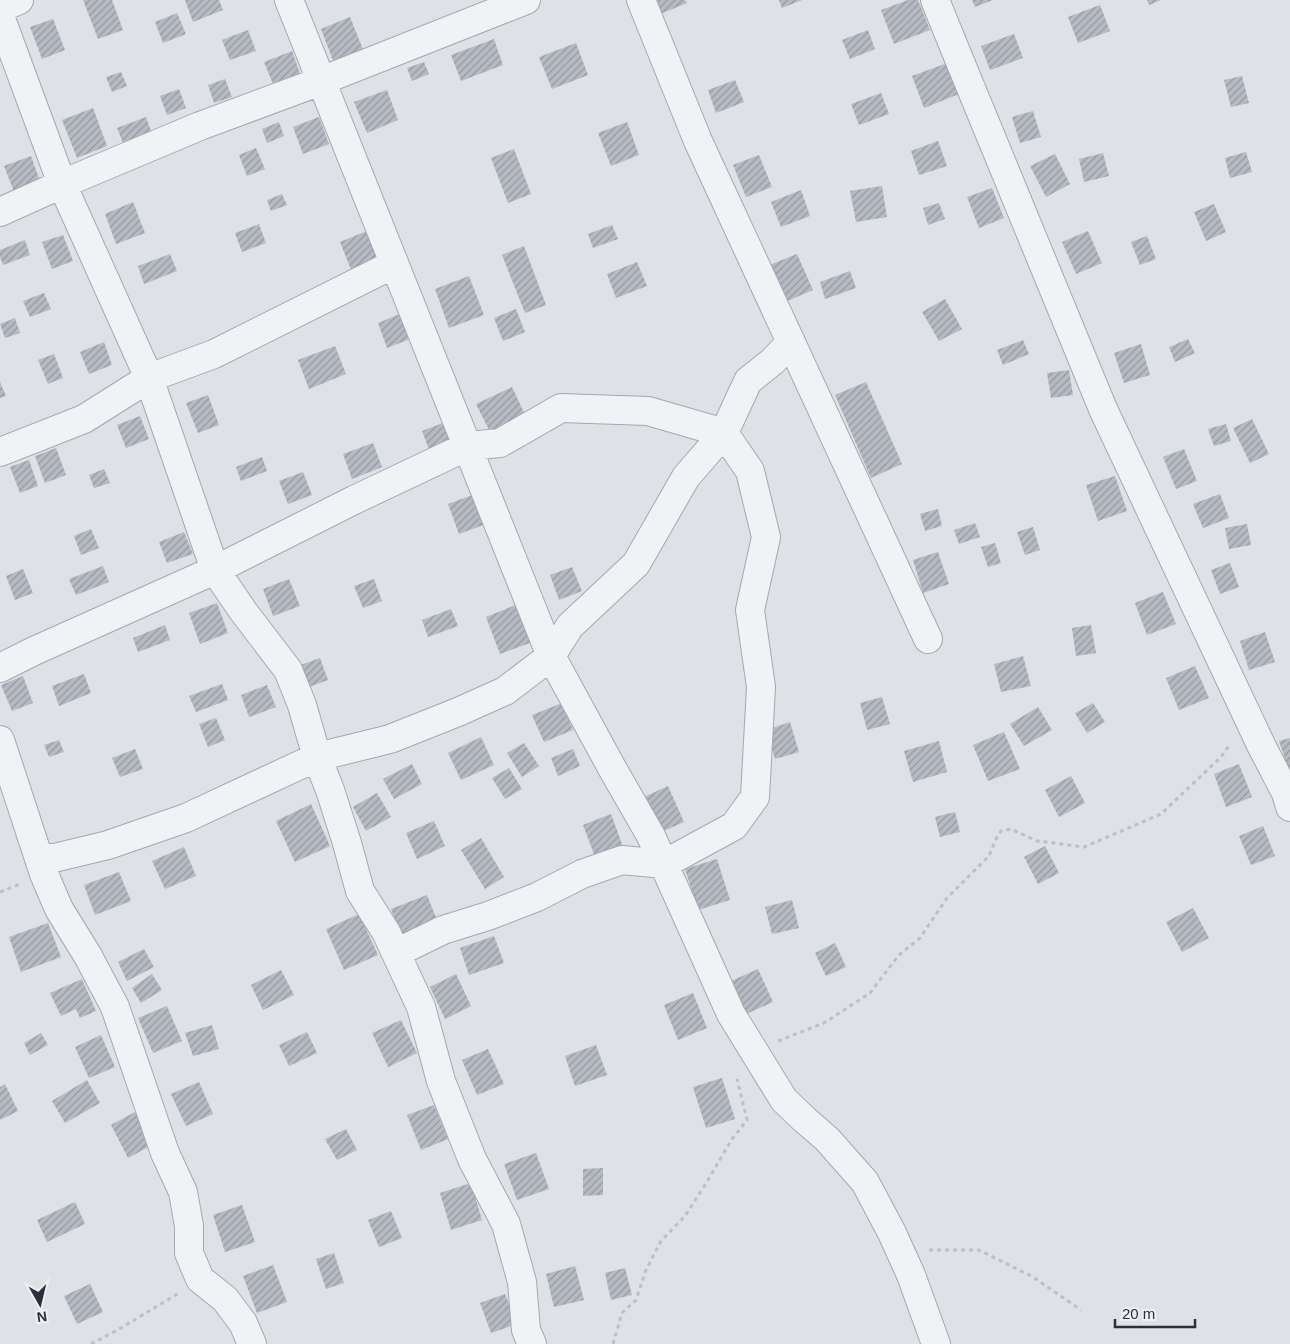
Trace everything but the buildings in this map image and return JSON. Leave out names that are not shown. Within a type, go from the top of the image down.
[{"type":"street","points":[[0,8],[19,0]]},
{"type":"street","points":[[290,0],[551,656],[651,836],[731,1014],[784,1100],[827,1139],[865,1182],[892,1233],[911,1275],[936,1344]]},
{"type":"street","points":[[0,212],[200,126],[321,81],[526,0]]},
{"type":"street","points":[[641,0],[698,141],[928,639]]},
{"type":"street","points":[[935,0],[1104,409],[1248,718],[1286,793],[1290,808]]},
{"type":"street","points":[[0,16],[62,184],[149,378],[215,570],[243,611],[288,670],[302,705],[317,757],[330,790],[360,891],[386,932],[421,1007],[441,1081],[468,1150],[506,1224],[522,1282],[526,1330],[532,1344]]},
{"type":"street","points":[[0,452],[84,419],[149,378],[214,354],[394,264]]},
{"type":"street","points":[[39,858],[54,858],[108,845],[186,818],[317,757],[390,739],[505,691],[551,656],[570,626],[636,564],[686,477],[724,433],[748,381],[773,362],[791,342]]},
{"type":"street","points":[[0,668],[215,570],[354,500],[468,446],[500,443],[561,408],[648,411],[724,433],[750,471],[766,538],[750,610],[761,687],[755,797],[734,826],[664,864],[622,860],[582,874],[537,897],[488,916],[443,930],[396,953]]},
{"type":"street","points":[[0,740],[44,874],[59,909],[116,1007],[165,1153],[183,1192],[189,1226],[189,1253],[200,1279],[225,1299],[243,1323],[252,1344]]},
{"type":"path","points":[[613,1344],[622,1313],[636,1300],[646,1270],[661,1241],[685,1216],[732,1139],[747,1120],[735,1072],[735,1053],[784,1039],[824,1023],[870,993],[900,955],[920,938],[947,898],[989,856],[1001,831],[1011,829],[1037,841],[1084,848],[1161,814],[1221,757],[1248,718]]},
{"type":"path","points":[[892,1233],[914,1250],[979,1250],[1033,1277],[1081,1310]]},
{"type":"path","points":[[91,1344],[200,1279]]}]
